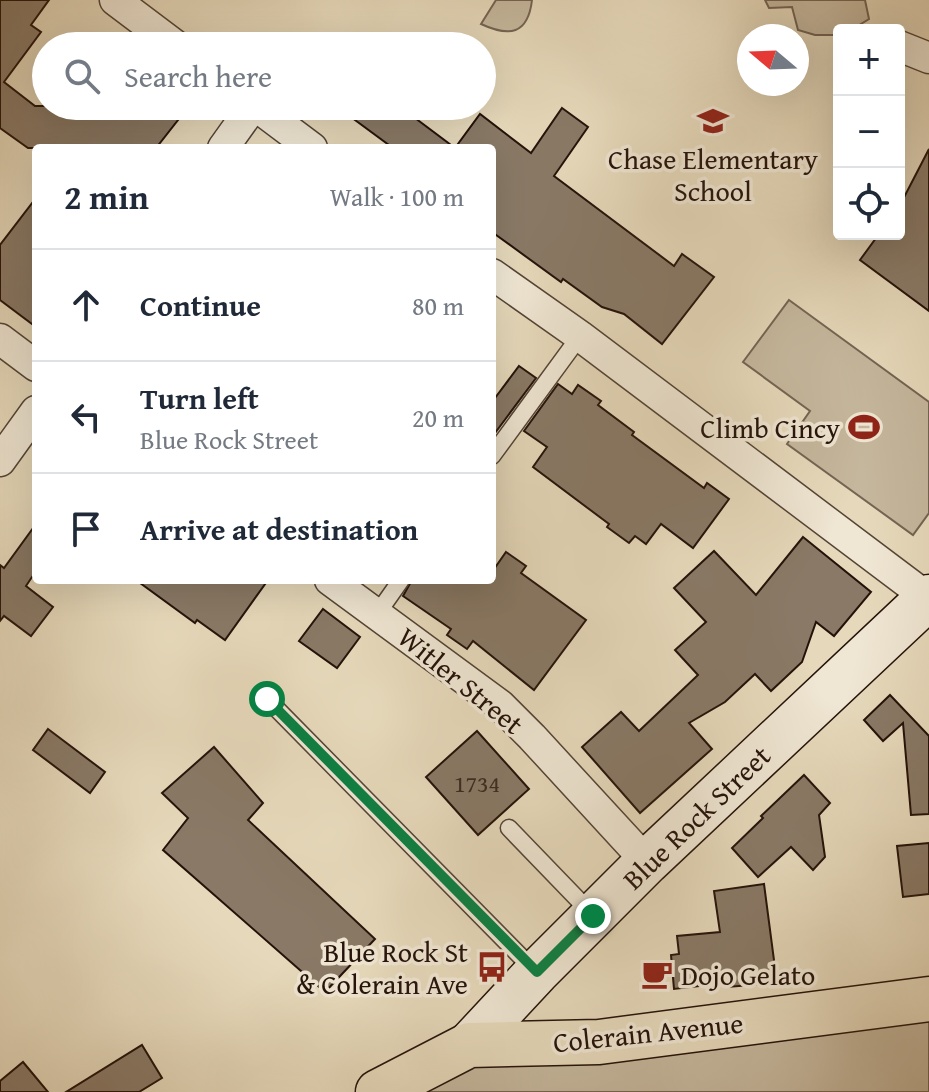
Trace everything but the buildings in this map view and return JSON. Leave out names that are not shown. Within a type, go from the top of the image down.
[{"type":"main road","name":"Colerain Avenue","points":[[378,1092],[469,1045],[599,1042],[929,999]]},
{"type":"street","points":[[115,0],[157,32]]},
{"type":"street","points":[[905,48],[929,58]]},
{"type":"street","points":[[226,144],[244,120]]},
{"type":"street","points":[[273,120],[306,144]]},
{"type":"street","points":[[496,277],[580,336],[928,597]]},
{"type":"street","points":[[0,339],[32,363]]},
{"type":"street","points":[[0,461],[32,417]]},
{"type":"street","name":"Witler Street","points":[[336,584],[500,705],[647,862]]},
{"type":"street","name":"Blue Rock Street","points":[[469,1045],[647,862],[928,597]]},
{"type":"lane","points":[[496,451],[580,336]]},
{"type":"lane","points":[[377,614],[398,584]]},
{"type":"lane","points":[[267,699],[537,972]]},
{"type":"lane","points":[[509,828],[593,916]]},
{"type":"shaded area","points":[[496,0],[532,0],[530,12],[521,26],[516,30],[500,31],[481,24]]},
{"type":"shaded area","points":[[765,0],[865,0],[869,19],[861,24],[833,24],[833,35],[815,35],[809,33],[809,24],[796,24],[792,7],[769,8]]},
{"type":"shaded area","name":"Climb Cincy","points":[[789,300],[929,402],[929,513],[913,535],[787,444],[810,411],[743,362]]},
{"type":"shaded area","points":[[929,999],[929,1092],[378,1092],[469,1045]]},
{"type":"place","name":"Chase Elementary School","points":[[713,121]]},
{"type":"place","name":"Climb Cincy","points":[[864,427]]},
{"type":"place","name":"Blue Rock St & Colerain Ave","points":[[492,967]]},
{"type":"place","name":"Dojo Gelato","points":[[657,974]]},
{"type":"route","points":[[267,699],[537,972],[593,916]]}]
